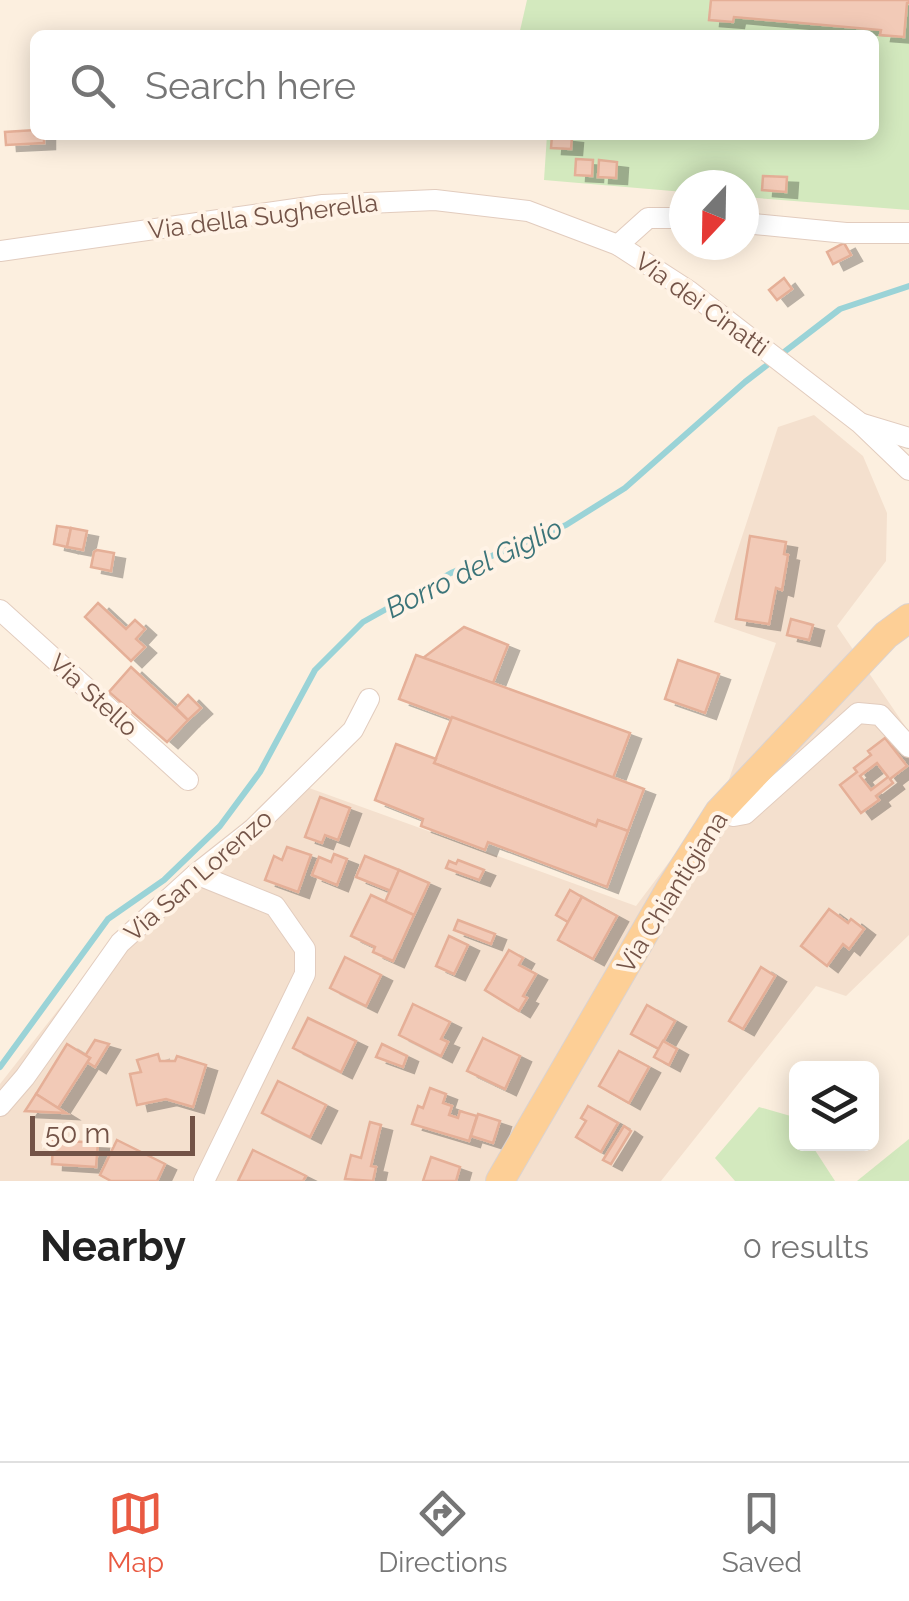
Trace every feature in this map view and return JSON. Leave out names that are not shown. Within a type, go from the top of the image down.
[{"type":"main road","name":"Via Chiantigiana","points":[[500,1181],[719,812],[898,626],[909,595]]},
{"type":"street","name":"Via della Sugherella","points":[[0,251],[323,205],[434,200],[528,211]]},
{"type":"street","name":"Via dei Cinatti","points":[[528,211],[618,245],[689,291],[860,424],[909,470]]},
{"type":"street","points":[[618,245],[648,218],[669,218]]},
{"type":"street","points":[[759,224],[846,233],[909,233]]},
{"type":"street","points":[[860,424],[909,438]]},
{"type":"street","name":"Via Stello","points":[[0,610],[188,780]]},
{"type":"street","name":"Via San Lorenzo","points":[[0,1106],[120,944],[196,874],[253,829],[353,730],[369,700]]},
{"type":"street","points":[[719,812],[745,814],[858,714],[880,715],[909,748]]},
{"type":"street","points":[[196,874],[275,906],[305,949],[305,974],[204,1181]]},
{"type":"shaded area","points":[[814,415],[863,456],[887,513],[886,561],[837,626],[909,732],[909,935],[846,996],[816,986],[661,1181],[0,1181],[0,1084],[120,931],[287,780],[636,906],[727,785],[776,643],[714,622],[778,427]]},
{"type":"green space","points":[[527,0],[909,0],[909,210],[759,198],[759,170],[669,170],[669,191],[544,180],[547,140],[879,140],[879,30],[520,30]]},
{"type":"green space","points":[[759,1107],[789,1116],[789,1151],[816,1151],[835,1181],[735,1181],[715,1158]]},
{"type":"green space","points":[[909,1139],[909,1181],[857,1181]]},
{"type":"building","points":[[711,0],[909,3],[904,37],[880,35],[881,30],[734,17],[733,22],[709,20]]},
{"type":"building","points":[[30,130],[30,140],[44,143],[6,145],[5,132]]},
{"type":"building","points":[[552,140],[572,140],[571,149],[551,148]]},
{"type":"building","points":[[576,159],[593,160],[592,176],[575,175]]},
{"type":"building","points":[[599,160],[617,162],[616,178],[598,177]]},
{"type":"building","points":[[763,176],[787,177],[786,192],[762,190]]},
{"type":"building","points":[[844,243],[851,255],[833,264],[827,252]]},
{"type":"building","points":[[784,278],[792,289],[777,300],[769,290]]},
{"type":"building","points":[[57,526],[71,528],[67,547],[54,544]]},
{"type":"building","points":[[71,528],[87,531],[83,550],[67,547]]},
{"type":"building","points":[[750,536],[786,542],[784,554],[788,555],[782,590],[776,588],[769,624],[736,619]]},
{"type":"building","points":[[97,550],[114,553],[111,571],[91,567]]},
{"type":"building","points":[[98,603],[126,629],[135,620],[145,629],[136,639],[145,647],[131,661],[85,617]]},
{"type":"building","points":[[791,619],[813,625],[809,640],[787,635]]},
{"type":"building","points":[[464,627],[508,645],[493,683],[423,658]]},
{"type":"building","points":[[416,655],[630,733],[613,778],[399,699]]},
{"type":"building","points":[[678,660],[719,674],[705,713],[665,699]]},
{"type":"building","points":[[131,667],[188,720],[167,742],[109,692]]},
{"type":"building","points":[[188,695],[201,708],[188,720],[176,708]]},
{"type":"building","points":[[452,717],[644,789],[628,831],[598,820],[596,826],[434,763]]},
{"type":"building","points":[[885,738],[907,766],[876,796],[879,800],[861,813],[840,785],[871,755],[868,751]],"holes":[[[877,763],[888,777],[871,790],[860,776]]]},
{"type":"building","points":[[396,744],[436,759],[434,763],[596,826],[598,820],[628,831],[607,887],[488,842],[485,850],[421,826],[423,819],[375,800]]},
{"type":"building","points":[[320,797],[350,808],[338,840],[325,835],[322,843],[305,837]]},
{"type":"building","points":[[287,847],[311,855],[298,892],[265,880],[274,856],[282,860]]},
{"type":"building","points":[[334,854],[347,859],[337,885],[312,875],[319,857],[331,862]]},
{"type":"building","points":[[365,856],[399,870],[391,891],[356,877]]},
{"type":"building","points":[[458,860],[484,870],[479,880],[446,868],[449,861],[456,864]]},
{"type":"building","points":[[399,870],[429,883],[414,915],[385,902]]},
{"type":"building","points":[[570,890],[582,897],[568,922],[556,915]]},
{"type":"building","points":[[371,895],[414,915],[393,961],[351,936]]},
{"type":"building","points":[[582,897],[617,916],[593,959],[558,940]]},
{"type":"building","points":[[829,909],[864,929],[849,949],[843,944],[827,966],[801,946]]},
{"type":"building","points":[[458,920],[495,934],[491,944],[454,930]]},
{"type":"building","points":[[449,936],[468,945],[454,974],[436,966]]},
{"type":"building","points":[[509,950],[523,958],[519,965],[536,974],[519,1011],[485,990]]},
{"type":"building","points":[[345,957],[381,975],[366,1006],[330,988]]},
{"type":"building","points":[[761,967],[775,976],[743,1029],[729,1021]]},
{"type":"building","points":[[413,1004],[450,1022],[441,1039],[448,1042],[441,1056],[399,1035]]},
{"type":"building","points":[[647,1005],[675,1021],[659,1049],[631,1034]]},
{"type":"building","points":[[308,1018],[356,1041],[341,1072],[293,1048]]},
{"type":"building","points":[[483,1038],[520,1056],[505,1089],[467,1071]]},
{"type":"building","points":[[95,1040],[109,1044],[95,1067],[85,1056]]},
{"type":"building","points":[[663,1041],[677,1049],[669,1065],[654,1057]]},
{"type":"building","points":[[67,1044],[90,1058],[58,1108],[36,1094]]},
{"type":"building","points":[[382,1044],[407,1056],[403,1067],[376,1057]]},
{"type":"building","points":[[619,1051],[649,1067],[629,1103],[599,1086]]},
{"type":"building","points":[[158,1054],[160,1061],[175,1061],[177,1056],[206,1065],[193,1107],[166,1099],[137,1105],[130,1074],[141,1072],[137,1060]]},
{"type":"building","points":[[278,1081],[326,1105],[310,1137],[262,1113]]},
{"type":"building","points":[[430,1088],[446,1094],[443,1103],[452,1106],[449,1115],[458,1118],[460,1111],[477,1116],[469,1141],[412,1124]]},
{"type":"building","points":[[36,1094],[58,1108],[66,1113],[25,1111]]},
{"type":"building","points":[[588,1106],[618,1123],[601,1152],[576,1137],[586,1121],[581,1118]]},
{"type":"building","points":[[478,1114],[500,1121],[493,1143],[471,1136]]},
{"type":"building","points":[[370,1122],[381,1125],[371,1166],[376,1167],[373,1181],[345,1179],[351,1155],[361,1158]]},
{"type":"building","points":[[624,1126],[631,1131],[611,1164],[603,1160]]},
{"type":"building","points":[[53,1140],[98,1143],[96,1167],[52,1164]]},
{"type":"building","points":[[117,1140],[165,1164],[157,1181],[111,1181],[100,1175]]},
{"type":"building","points":[[253,1150],[306,1176],[303,1181],[238,1181]]},
{"type":"building","points":[[431,1157],[460,1167],[456,1181],[423,1181]]},
{"type":"waterway","name":"Borro del Giglio","points":[[0,1067],[108,919],[164,880],[220,826],[260,772],[315,670],[363,622],[451,573],[566,525],[625,488],[745,382],[840,309],[909,286]]}]
